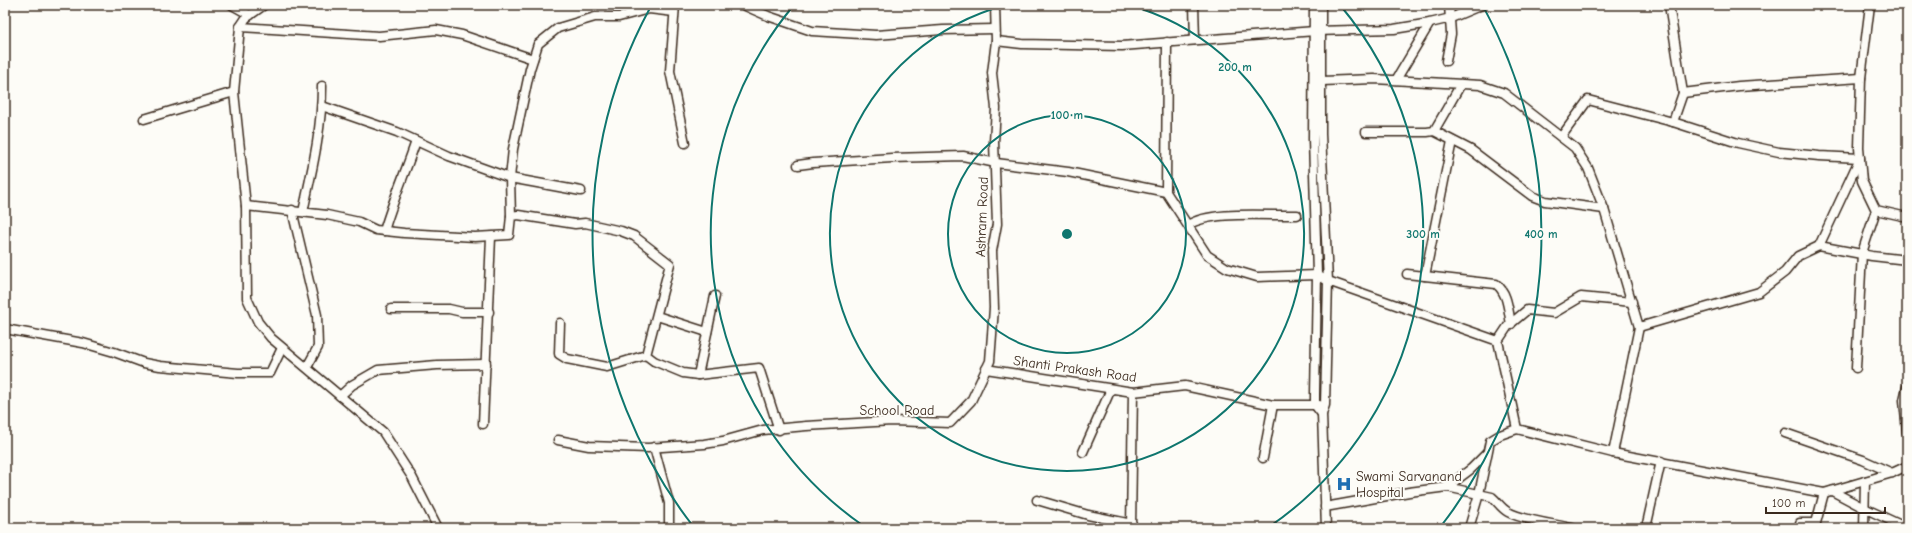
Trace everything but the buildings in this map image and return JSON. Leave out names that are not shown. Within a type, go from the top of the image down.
[{"type":"street","points":[[232,5],[250,15]]},
{"type":"street","points":[[264,5],[250,15],[240,27],[234,92],[246,206],[247,298],[258,322],[282,348],[307,367],[383,432],[412,477],[438,528]]},
{"type":"street","points":[[743,5],[768,16],[812,31],[856,35],[876,35],[943,30],[995,29]]},
{"type":"street","name":"Ashram Road","points":[[986,369],[990,361],[994,308],[992,251],[996,224],[996,163],[994,142],[996,108],[992,73],[996,41],[995,5]]},
{"type":"street","points":[[1194,5],[1195,40]]},
{"type":"street","points":[[1314,5],[1318,31],[1322,81],[1321,134],[1328,281],[1325,405],[1322,414],[1326,528]]},
{"type":"street","points":[[1321,5],[1318,31],[1313,139],[1317,275],[1315,405],[1322,414]]},
{"type":"street","points":[[1446,61],[1451,34],[1449,5]]},
{"type":"street","points":[[996,41],[1022,44],[1122,46],[1318,31],[1394,29],[1451,18],[1482,5]]},
{"type":"street","points":[[1669,5],[1683,93],[1673,122]]},
{"type":"street","points":[[1856,368],[1862,253],[1876,210],[1862,181],[1860,158],[1861,78],[1870,5]]},
{"type":"street","points":[[246,206],[292,210],[359,222],[376,230],[384,231],[428,235],[491,237],[509,235],[511,216],[510,178],[513,149],[533,59],[538,44],[558,28],[595,17],[619,17],[648,9],[674,9],[670,71],[685,142]]},
{"type":"street","points":[[1396,80],[1430,23]]},
{"type":"street","points":[[240,27],[379,36],[436,30],[462,35],[533,59]]},
{"type":"street","points":[[1166,192],[1168,186],[1167,42]]},
{"type":"street","points":[[1683,93],[1739,86],[1861,78]]},
{"type":"street","points":[[1322,81],[1374,79],[1480,85],[1504,93],[1575,148],[1582,158],[1604,209],[1639,327],[1613,453]]},
{"type":"street","points":[[1434,131],[1460,84]]},
{"type":"street","points":[[303,212],[319,139],[322,86]]},
{"type":"street","points":[[144,119],[234,92]]},
{"type":"street","points":[[1561,137],[1588,100],[1673,122],[1738,143],[1779,152],[1860,158]]},
{"type":"street","points":[[322,106],[397,132],[449,156],[510,178],[581,191]]},
{"type":"street","points":[[1366,132],[1434,131],[1471,150],[1532,196],[1545,201],[1604,209]]},
{"type":"street","points":[[384,231],[394,197],[410,161],[416,141]]},
{"type":"street","points":[[1425,276],[1452,141]]},
{"type":"street","points":[[798,165],[963,156],[996,163],[1068,172],[1166,192],[1208,255],[1227,268],[1257,277],[1317,275],[1328,281],[1498,341]]},
{"type":"street","points":[[1819,246],[1860,158]]},
{"type":"street","points":[[292,210],[317,315],[318,347],[307,367]]},
{"type":"street","points":[[1876,210],[1907,216]]},
{"type":"street","points":[[1188,225],[1197,219],[1231,215],[1297,215]]},
{"type":"street","points":[[511,216],[592,224],[634,236],[670,264],[646,355]]},
{"type":"street","points":[[483,424],[489,312],[491,237]]},
{"type":"street","points":[[1639,327],[1759,292],[1784,272],[1798,256],[1819,246],[1907,260]]},
{"type":"street","points":[[1407,274],[1496,284],[1501,288],[1506,298],[1511,324]]},
{"type":"street","points":[[698,375],[715,296]]},
{"type":"street","points":[[1517,429],[1498,341],[1511,324],[1527,310],[1554,313],[1581,297],[1632,302]]},
{"type":"street","points":[[391,309],[449,309],[462,312],[489,312]]},
{"type":"street","points":[[657,316],[707,332]]},
{"type":"street","points":[[560,323],[559,354],[567,359],[607,367],[646,355]]},
{"type":"street","points":[[5,329],[83,343],[144,363],[160,366],[238,373],[270,373],[282,348]]},
{"type":"street","points":[[646,355],[654,361],[683,373],[698,375],[759,368],[779,430]]},
{"type":"street","points":[[340,396],[352,385],[378,370],[437,365],[486,364]]},
{"type":"street","name":"Shanti Prakash Road","points":[[986,369],[1133,392],[1185,386],[1273,406],[1325,405]]},
{"type":"street","name":"School Road","points":[[558,440],[589,446],[654,448],[723,441],[763,430],[892,421],[950,423],[971,401],[986,369]]},
{"type":"street","points":[[1907,387],[1904,400],[1907,434]]},
{"type":"street","points":[[1084,452],[1111,389]]},
{"type":"street","points":[[1037,500],[1131,526],[1133,392]]},
{"type":"street","points":[[1263,458],[1273,406]]},
{"type":"street","points":[[1469,528],[1479,494],[1490,441],[1500,435],[1517,429],[1613,453],[1661,461],[1824,494],[1907,466]]},
{"type":"street","points":[[1785,433],[1863,460],[1892,472]]},
{"type":"street","points":[[654,448],[669,503],[669,528]]},
{"type":"street","points":[[1447,487],[1471,469],[1488,452]]},
{"type":"street","points":[[1646,528],[1661,461]]},
{"type":"street","points":[[1864,528],[1865,481]]},
{"type":"street","points":[[1326,507],[1409,492],[1447,487],[1492,498],[1497,501],[1502,509],[1514,515],[1572,528]]},
{"type":"street","points":[[1832,491],[1907,528]]},
{"type":"street","points":[[1799,528],[1800,523],[1814,524],[1818,521],[1824,494]]},
{"type":"place","name":"Swami Sarvanand Hospital","points":[[1344,484]]}]
